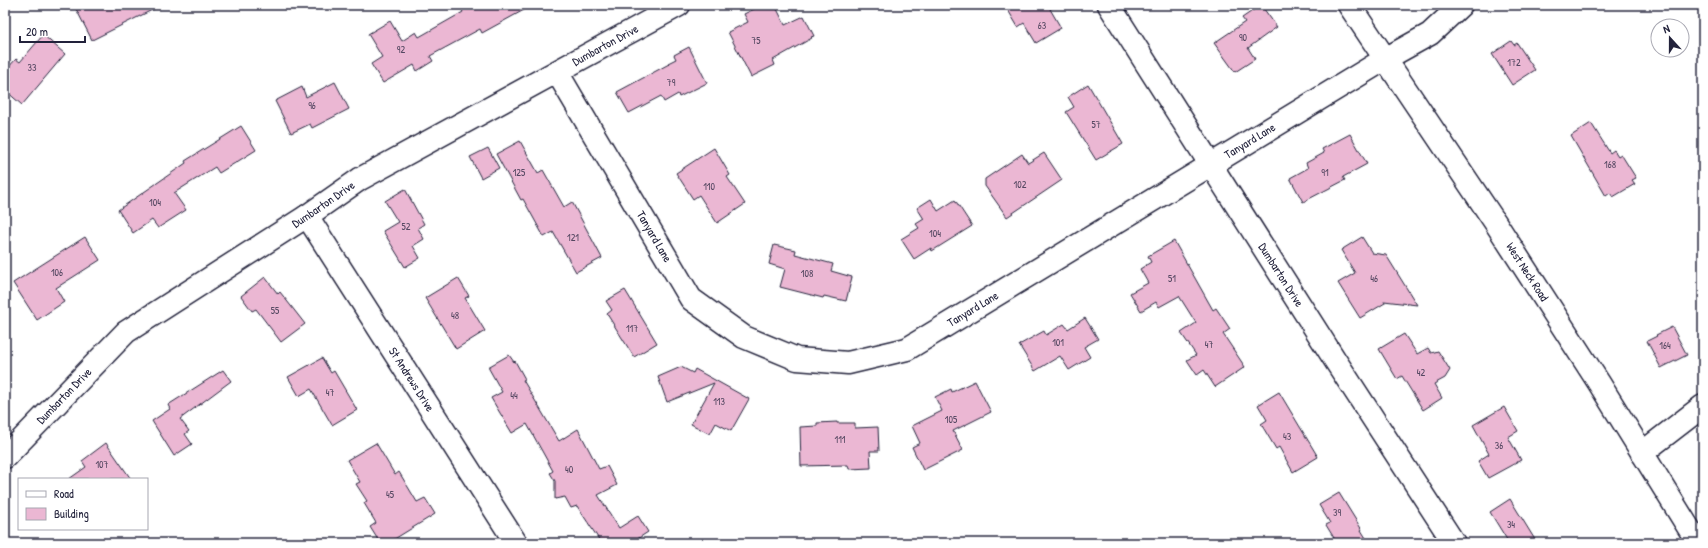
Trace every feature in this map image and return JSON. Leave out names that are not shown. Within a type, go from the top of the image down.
[{"type":"street","name":"Dumbarton Drive","points":[[5,457],[126,332],[307,216],[360,179],[679,5]]},
{"type":"street","name":"Dumbarton Drive","points":[[1109,5],[1454,543]]},
{"type":"street","name":"West Neck Road","points":[[1349,5],[1499,229],[1599,383],[1698,543]]},
{"type":"street","name":"Tanyard Lane","points":[[557,72],[690,299],[744,337],[797,359],[848,363],[907,349],[1211,166],[1385,58],[1430,34],[1460,5]]},
{"type":"street","name":"St Andrews Drive","points":[[307,216],[516,543]]},
{"type":"street","points":[[1642,453],[1703,406]]},
{"type":"building","points":[[74,5],[162,5],[92,40]]},
{"type":"building","points":[[459,5],[533,5],[482,33],[480,29],[430,56],[433,61],[417,71],[414,65],[383,83],[371,64],[382,57],[368,34],[390,21],[402,41],[416,32],[419,37],[463,12]]},
{"type":"building","points":[[762,5],[775,5],[785,25],[804,16],[814,36],[773,60],[775,65],[751,77],[728,32],[748,22],[744,14]]},
{"type":"building","points":[[1005,5],[1057,5],[1050,9],[1061,28],[1036,43],[1024,23],[1018,27]]},
{"type":"building","points":[[1261,5],[1277,27],[1248,48],[1255,59],[1235,72],[1214,43],[1245,22],[1242,18]]},
{"type":"building","points":[[43,35],[65,54],[22,105],[5,90],[5,71],[16,59],[20,62]]},
{"type":"building","points":[[1511,41],[1514,45],[1517,43],[1535,70],[1512,85],[1492,54]]},
{"type":"building","points":[[689,47],[707,83],[679,97],[678,94],[664,102],[661,96],[629,113],[617,92],[669,64],[668,63],[676,59],[674,55]]},
{"type":"building","points":[[335,82],[349,109],[312,128],[310,124],[291,133],[275,101],[302,87],[306,97]]},
{"type":"building","points":[[1088,84],[1123,144],[1096,160],[1066,112],[1074,107],[1068,97]]},
{"type":"building","points":[[1591,123],[1610,153],[1614,150],[1618,156],[1621,154],[1636,178],[1632,180],[1635,184],[1613,197],[1610,193],[1606,196],[1571,136]]},
{"type":"building","points":[[241,126],[256,150],[219,173],[215,167],[174,193],[186,210],[158,228],[152,220],[133,233],[118,210],[186,163],[185,161]]},
{"type":"building","points":[[1350,134],[1367,164],[1343,177],[1345,180],[1303,202],[1290,178],[1308,168],[1306,163],[1324,153],[1322,149]]},
{"type":"building","points":[[520,141],[538,173],[543,170],[564,207],[572,202],[602,258],[576,272],[553,232],[544,237],[523,199],[521,200],[496,154]]},
{"type":"building","points":[[488,148],[499,168],[481,178],[470,157]]},
{"type":"building","points":[[714,148],[730,175],[727,177],[745,204],[717,223],[699,195],[693,199],[676,173]]},
{"type":"building","points":[[1044,153],[1062,180],[1007,217],[985,186],[985,179],[1022,154],[1028,163]]},
{"type":"building","points":[[405,189],[424,224],[418,228],[424,239],[413,246],[420,258],[405,267],[383,231],[398,222],[385,201]]},
{"type":"building","points":[[931,199],[938,211],[955,200],[972,226],[932,251],[931,248],[914,259],[901,239],[919,228],[916,224],[924,219],[917,208]]},
{"type":"building","points":[[85,237],[100,260],[56,288],[64,302],[37,320],[13,283]]},
{"type":"building","points":[[1362,237],[1372,253],[1386,255],[1417,305],[1384,301],[1385,303],[1360,318],[1338,283],[1355,273],[1341,250]]},
{"type":"building","points":[[1174,241],[1213,310],[1216,308],[1230,329],[1223,334],[1245,367],[1215,387],[1204,370],[1197,375],[1187,360],[1196,355],[1181,333],[1196,323],[1179,296],[1159,307],[1156,302],[1141,311],[1130,293],[1148,283],[1140,269],[1151,262],[1148,256]]},
{"type":"building","points":[[774,245],[796,250],[795,254],[833,264],[831,271],[852,277],[846,301],[824,296],[823,298],[780,287],[785,269],[769,264]]},
{"type":"building","points":[[265,277],[278,294],[280,292],[305,324],[281,342],[256,309],[252,311],[241,296]]},
{"type":"building","points":[[458,278],[469,296],[465,298],[485,331],[456,349],[425,298]]},
{"type":"building","points":[[625,290],[657,343],[634,357],[607,314],[612,310],[606,301]]},
{"type":"building","points":[[1085,318],[1098,339],[1084,347],[1090,357],[1069,370],[1060,356],[1035,371],[1019,345],[1044,331],[1046,335],[1064,324],[1068,329]]},
{"type":"building","points":[[1672,327],[1687,355],[1661,368],[1647,341]]},
{"type":"building","points":[[1404,334],[1417,354],[1428,348],[1431,353],[1438,351],[1450,370],[1445,378],[1434,384],[1442,398],[1423,410],[1402,376],[1397,379],[1379,349]]},
{"type":"building","points":[[509,355],[514,362],[515,361],[525,379],[523,380],[559,441],[578,429],[599,469],[607,466],[617,485],[598,495],[619,528],[638,516],[648,532],[631,543],[596,543],[600,541],[577,506],[571,508],[565,497],[555,499],[555,481],[550,473],[553,471],[527,424],[512,433],[491,398],[502,392],[488,367]]},
{"type":"building","points":[[322,358],[331,373],[334,371],[357,410],[332,425],[311,389],[299,396],[288,377]]},
{"type":"building","points":[[681,367],[693,373],[695,369],[749,399],[731,431],[716,423],[710,434],[691,424],[714,383],[667,402],[658,377]]},
{"type":"building","points":[[223,370],[231,381],[180,419],[189,431],[185,434],[192,444],[174,456],[152,421],[170,409],[168,405]]},
{"type":"building","points":[[975,381],[991,412],[953,431],[963,450],[923,470],[912,447],[920,443],[912,426],[942,411],[935,397],[951,389],[952,392]]},
{"type":"building","points":[[1279,392],[1318,457],[1293,472],[1279,447],[1276,449],[1261,424],[1267,420],[1258,405]]},
{"type":"building","points":[[1504,407],[1518,431],[1508,437],[1521,460],[1488,478],[1478,461],[1489,454],[1473,425]]},
{"type":"building","points":[[817,423],[855,423],[855,428],[878,427],[879,451],[870,451],[871,468],[849,469],[848,465],[801,466],[800,427],[817,426]]},
{"type":"building","points":[[106,443],[130,478],[70,478],[86,467],[82,461]]},
{"type":"building","points":[[376,443],[395,475],[399,472],[417,502],[425,498],[435,514],[388,543],[380,543],[370,527],[376,523],[364,503],[367,501],[356,484],[360,482],[347,460]]},
{"type":"building","points":[[1339,493],[1369,543],[1337,543],[1326,525],[1330,523],[1319,505]]},
{"type":"building","points":[[1510,499],[1537,543],[1509,543],[1490,512]]}]
